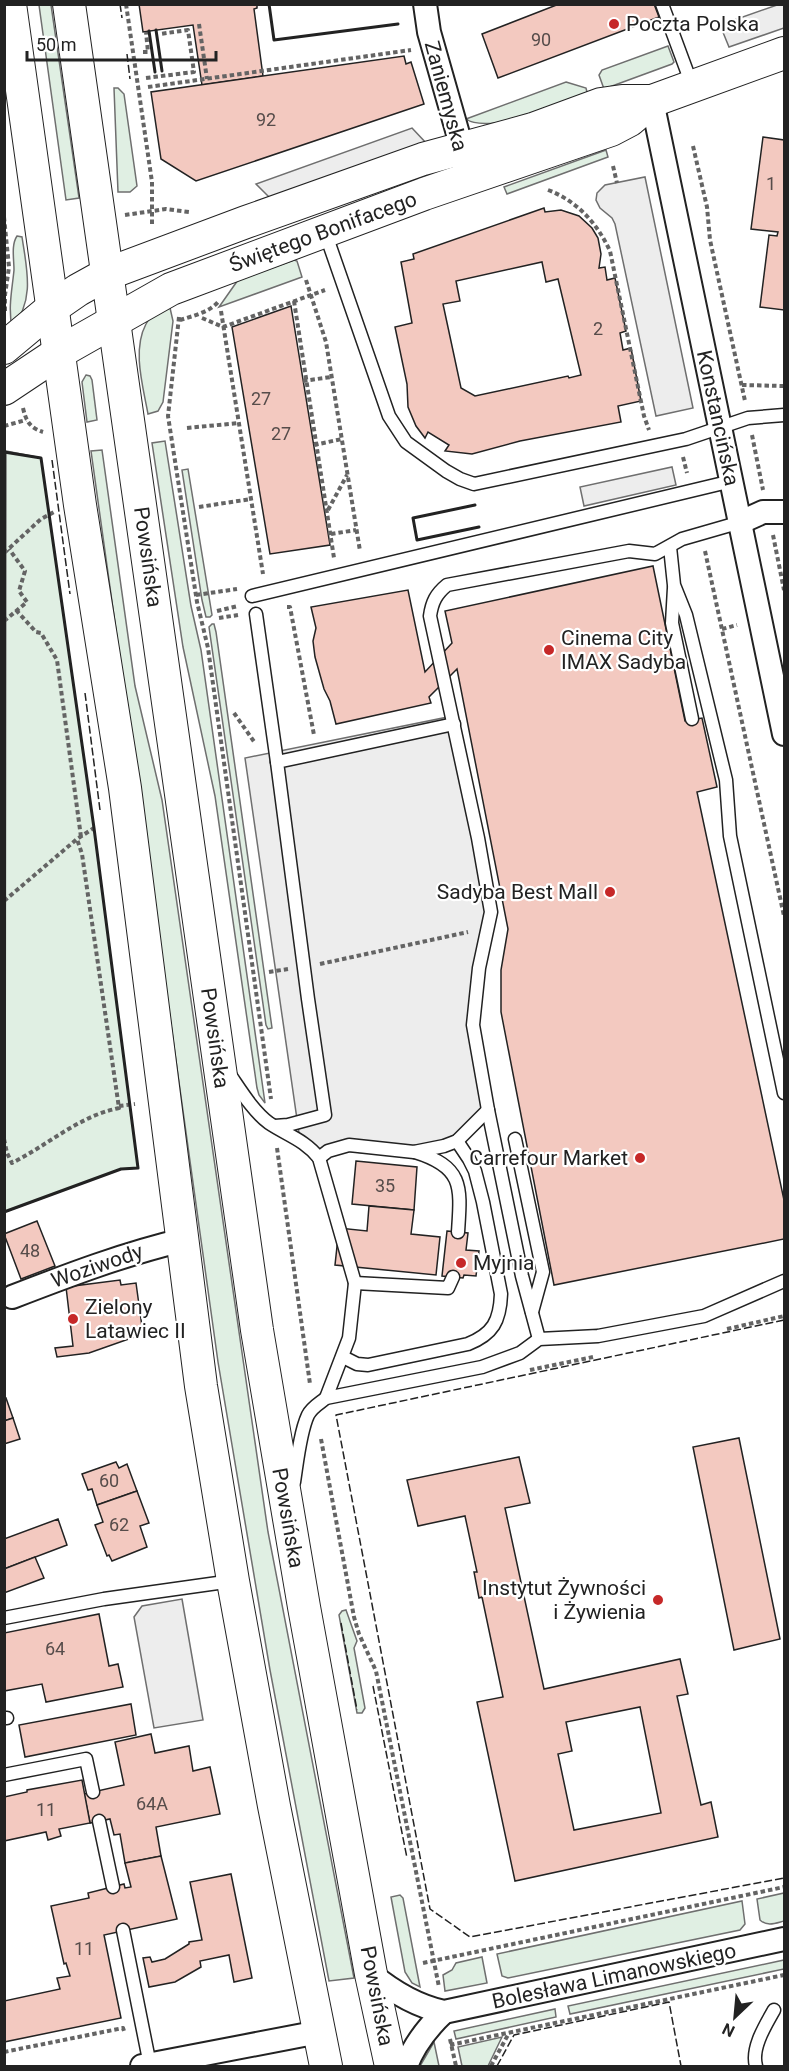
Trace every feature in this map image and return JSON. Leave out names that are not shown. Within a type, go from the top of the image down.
[{"type":"main road","points":[[10,4],[80,505],[125,788],[201,1386],[233,1581],[278,1828],[326,2067]]},
{"type":"main road","name":"Powsińska","points":[[69,4],[257,1330],[289,1522],[371,1974],[391,2067]]},
{"type":"main road","name":"Świętego Bonifacego","points":[[5,334],[107,274],[401,167],[533,129],[601,104],[652,101],[784,52]]},
{"type":"main road","name":"Świętego Bonifacego","points":[[13,395],[58,353],[171,289],[453,184],[611,130],[630,120],[652,101]]},
{"type":"street","name":"Zaniemyska","points":[[425,4],[429,32],[464,157],[461,173],[453,184]]},
{"type":"street","name":"Konstancińska","points":[[652,101],[784,734]]},
{"type":"street","points":[[741,522],[776,512]]},
{"type":"street","name":"Woziwody","points":[[12,1297],[92,1266],[183,1240]]},
{"type":"street","name":"Bolesława Limanowskiego","points":[[371,1974],[404,1998],[447,2022],[784,1940]]},
{"type":"street","points":[[406,2067],[429,2027],[447,2022]]},
{"type":"street","points":[[146,2066],[319,2032]]},
{"type":"lane","points":[[662,4],[692,87]]},
{"type":"lane","points":[[325,231],[389,416],[406,442],[446,471],[474,484],[679,440],[721,429],[748,418],[784,415]]},
{"type":"lane","points":[[252,596],[732,481]]},
{"type":"lane","points":[[539,1339],[522,1276],[473,1025],[479,968],[491,912],[430,616],[432,603],[437,593],[447,585],[629,551],[655,554],[682,538],[741,522]]},
{"type":"lane","points":[[670,547],[674,585],[672,623],[692,719]]},
{"type":"lane","points":[[674,585],[686,615],[726,780],[730,836],[784,1093]]},
{"type":"lane","points":[[256,614],[326,1115],[288,1125],[274,1126]]},
{"type":"lane","points":[[277,762],[454,724]]},
{"type":"lane","points":[[218,1060],[254,1109],[274,1126],[310,1147],[319,1158],[355,1283],[349,1338],[326,1398]]},
{"type":"lane","points":[[414,1152],[457,1141],[488,1110]]},
{"type":"lane","points":[[515,1139],[543,1272],[532,1313]]},
{"type":"lane","points":[[343,1357],[357,1364],[379,1363],[468,1344],[483,1338],[494,1326],[501,1305],[501,1294],[483,1202],[470,1158],[457,1141]]},
{"type":"lane","points":[[319,1158],[328,1151],[349,1145],[414,1152],[433,1158],[444,1164],[458,1183],[460,1198],[458,1232]]},
{"type":"lane","points":[[355,1283],[448,1288],[453,1277]]},
{"type":"lane","points":[[289,1522],[298,1453],[308,1415],[326,1398],[482,1367],[520,1353],[539,1339],[598,1336],[704,1316],[784,1281]]},
{"type":"lane","points":[[4,1618],[104,1599],[233,1581]]},
{"type":"lane","points":[[4,1775],[86,1759],[93,1792]]},
{"type":"lane","points":[[99,1821],[113,1887]]},
{"type":"lane","points":[[123,1930],[146,2066]]},
{"type":"lane","points":[[756,2067],[755,2061],[761,2033],[774,2010]]},
{"type":"path","points":[[126,4],[152,182],[154,231]]},
{"type":"path","points":[[199,24],[207,79]]},
{"type":"path","points":[[146,78],[194,72],[188,30],[160,34]]},
{"type":"path","points":[[143,52],[148,52],[146,32]]},
{"type":"path","points":[[148,87],[411,50]]},
{"type":"path","points":[[693,146],[707,207],[710,240],[748,418],[776,512],[784,590]]},
{"type":"path","points":[[613,166],[617,183]]},
{"type":"path","points":[[548,190],[562,195],[583,211],[601,232],[610,250],[644,416],[654,445]]},
{"type":"path","points":[[120,216],[152,211]]},
{"type":"path","points":[[4,217],[9,267],[5,295],[5,334]]},
{"type":"path","points":[[306,280],[326,342],[363,570]]},
{"type":"path","points":[[202,318],[223,327],[329,289]]},
{"type":"path","points":[[294,301],[337,576]]},
{"type":"path","points":[[221,311],[266,593]]},
{"type":"path","points":[[305,380],[331,377]]},
{"type":"path","points":[[742,385],[784,386]]},
{"type":"path","points":[[13,395],[32,427],[49,433]]},
{"type":"path","points":[[4,426],[26,420]]},
{"type":"path","points":[[187,428],[239,423]]},
{"type":"path","points":[[315,444],[342,440]]},
{"type":"path","points":[[679,440],[692,490]]},
{"type":"path","points":[[327,512],[347,474]]},
{"type":"path","points":[[199,507],[251,499]]},
{"type":"path","points":[[4,553],[40,519],[54,512]]},
{"type":"path","points":[[331,534],[356,530]]},
{"type":"path","points":[[701,533],[784,916]]},
{"type":"path","points":[[4,621],[27,602],[19,591],[25,571],[9,549]]},
{"type":"path","points":[[196,595],[241,589],[252,596]]},
{"type":"path","points":[[278,609],[290,607],[317,754]]},
{"type":"path","points":[[16,610],[36,632],[41,633],[57,660],[79,838],[119,1106]]},
{"type":"path","points":[[219,618],[243,614]]},
{"type":"path","points":[[234,712],[258,747]]},
{"type":"path","points":[[4,901],[94,828]]},
{"type":"path","points":[[315,965],[475,931]]},
{"type":"path","points":[[269,972],[294,968]]},
{"type":"path","points":[[4,1139],[7,1154],[12,1163],[87,1119],[119,1108],[119,1106],[135,1104]]},
{"type":"path","points":[[727,1328],[784,1316]]},
{"type":"path","points":[[519,1373],[600,1356]]},
{"type":"path","points":[[423,1963],[784,1887]]},
{"type":"path","points":[[441,2047],[784,1975]]},
{"type":"path","points":[[447,2022],[456,2067]]},
{"type":"path","points":[[491,2067],[510,2032]]},
{"type":"green space","points":[[39,5],[51,5],[79,198],[66,200]]},
{"type":"green space","points":[[668,46],[674,62],[672,64],[604,89],[599,75],[602,70]]},
{"type":"green space","points":[[566,82],[586,88],[588,96],[508,121],[477,123],[466,119]]},
{"type":"green space","points":[[114,88],[118,88],[124,94],[137,186],[130,192],[118,192]]},
{"type":"green space","points":[[606,150],[608,157],[507,194],[504,187]]},
{"type":"green space","points":[[17,236],[22,237],[28,284],[24,307],[12,328],[10,306],[14,270],[13,248]]},
{"type":"green space","points":[[294,260],[297,261],[302,277],[219,307],[238,280]]},
{"type":"green space","points":[[168,299],[173,321],[163,402],[158,411],[148,414],[141,380],[140,345],[148,320]]},
{"type":"green space","points":[[86,375],[92,380],[97,420],[87,422],[82,382]]},
{"type":"green space","points":[[165,441],[191,606],[201,650],[265,1103],[257,1088],[215,796],[183,647],[152,443]]},
{"type":"green space","points":[[102,450],[135,686],[162,800],[268,1532],[354,1978],[329,1981],[270,1670],[218,1362],[91,451]]},
{"type":"green space","points":[[6,451],[41,458],[94,828],[138,1168],[121,1169],[5,1212]]},
{"type":"green space","points":[[188,469],[212,615],[210,617],[206,617],[202,600],[182,470]]},
{"type":"green space","points":[[212,624],[216,632],[272,1028],[268,1029],[209,627]]},
{"type":"green space","points":[[346,1610],[357,1641],[354,1648],[365,1708],[362,1713],[357,1713],[339,1615]]},
{"type":"green space","points":[[784,1893],[784,1921],[769,1924],[760,1920],[757,1899]]},
{"type":"green space","points":[[400,1895],[403,1898],[420,1987],[412,1983],[405,1972],[391,1897]]},
{"type":"green space","points":[[742,1901],[745,1924],[740,1930],[508,1978],[502,1976],[497,1954]]},
{"type":"green space","points":[[482,1957],[487,1983],[445,1991],[443,1975],[452,1970],[456,1963]]},
{"type":"green space","points":[[784,1960],[784,1969],[570,2014],[568,2006]]},
{"type":"green space","points":[[555,2009],[556,2017],[456,2039],[454,2031]]},
{"type":"green space","points":[[502,2037],[488,2066],[462,2066],[458,2047]]},
{"type":"green space","points":[[434,2042],[439,2066],[420,2066]]},
{"type":"shaded area","points":[[777,5],[784,5],[784,28],[729,47],[720,25]]},
{"type":"shaded area","points":[[412,128],[427,144],[271,199],[256,184]]},
{"type":"shaded area","points":[[645,177],[693,408],[656,416],[615,224],[612,218],[600,208],[596,200],[597,193],[605,185]]},
{"type":"shaded area","points":[[672,467],[676,485],[584,506],[580,487]]},
{"type":"shaded area","points":[[448,717],[486,910],[471,995],[485,1123],[455,1149],[409,1157],[301,1147],[245,758]]},
{"type":"shaded area","points":[[182,1599],[203,1720],[154,1728],[134,1617],[142,1606]]},
{"type":"building","points":[[139,4],[257,4],[257,8],[254,9],[263,76],[202,85],[193,25],[143,32]]},
{"type":"building","points":[[559,4],[654,4],[659,17],[498,78],[482,34]]},
{"type":"building","points":[[404,56],[406,64],[411,62],[424,104],[196,181],[161,159],[151,92]]},
{"type":"building","points":[[763,137],[784,140],[784,310],[760,307],[769,235],[777,236],[778,232],[751,229]]},
{"type":"building","points":[[544,208],[545,212],[561,210],[579,216],[592,228],[598,238],[601,254],[599,268],[605,267],[607,280],[615,278],[626,331],[620,333],[623,350],[631,348],[641,401],[618,406],[621,422],[520,441],[472,454],[445,451],[449,445],[428,432],[425,438],[416,426],[408,407],[407,384],[395,327],[412,323],[401,262],[414,259],[413,254]],"holes":[[[542,262],[546,282],[558,279],[581,375],[475,396],[461,388],[443,304],[460,301],[456,281]]]},
{"type":"building","points":[[291,306],[330,545],[270,554],[232,327]]},
{"type":"building","name":"Sadyba Best Mall","points":[[653,566],[685,721],[702,718],[717,787],[697,792],[784,1200],[784,1239],[554,1285],[501,1012],[501,970],[508,929],[457,669],[429,697],[431,703],[336,724],[315,657],[313,641],[316,628],[311,607],[408,590],[425,672],[452,643],[445,611]]},
{"type":"building","points":[[356,1161],[417,1167],[414,1210],[352,1204]]},
{"type":"building","points":[[369,1206],[414,1210],[411,1234],[440,1237],[436,1275],[335,1265],[339,1228],[367,1231]]},
{"type":"building","points":[[37,1221],[55,1266],[21,1279],[4,1234]]},
{"type":"building","name":"Myjnia","points":[[447,1231],[468,1233],[466,1250],[479,1251],[476,1276],[464,1275],[463,1278],[442,1276]]},
{"type":"building","points":[[120,1280],[121,1285],[136,1283],[143,1334],[89,1353],[57,1357],[55,1348],[73,1346],[66,1287]]},
{"type":"building","points":[[6,1398],[13,1418],[4,1421],[4,1399]]},
{"type":"building","points":[[13,1418],[20,1439],[4,1444],[4,1421]]},
{"type":"building","points":[[739,1438],[780,1639],[734,1650],[693,1447]]},
{"type":"building","points":[[519,1457],[530,1503],[505,1508],[544,1689],[680,1659],[688,1694],[677,1696],[701,1805],[711,1802],[718,1837],[515,1881],[477,1702],[503,1697],[482,1597],[479,1598],[474,1572],[477,1572],[465,1516],[418,1526],[407,1480]],"holes":[[[640,1707],[661,1813],[574,1830],[558,1754],[572,1751],[566,1722]]]},
{"type":"building","points":[[116,1462],[119,1468],[127,1464],[137,1491],[97,1505],[92,1489],[88,1490],[82,1474]]},
{"type":"building","points":[[137,1491],[149,1523],[140,1526],[147,1547],[112,1561],[109,1555],[107,1556],[95,1525],[103,1522],[97,1505]]},
{"type":"building","points":[[58,1519],[67,1545],[4,1569],[4,1539]]},
{"type":"building","points":[[35,1557],[44,1578],[4,1593],[4,1569]]},
{"type":"building","points":[[99,1614],[109,1666],[118,1664],[123,1687],[46,1702],[42,1684],[4,1691],[4,1633]]},
{"type":"building","points":[[131,1704],[136,1735],[25,1757],[19,1725]]},
{"type":"building","points":[[151,1734],[155,1753],[189,1746],[193,1771],[210,1767],[220,1814],[156,1827],[161,1856],[125,1863],[120,1834],[114,1835],[110,1819],[90,1823],[84,1794],[124,1785],[115,1742]]},
{"type":"building","points":[[82,1780],[90,1823],[59,1829],[61,1836],[48,1840],[46,1832],[4,1841],[4,1797],[27,1792],[27,1790]]},
{"type":"building","points":[[161,1856],[177,1919],[104,1935],[121,2018],[4,2042],[4,2001],[60,1989],[57,1978],[70,1976],[66,1963],[64,1964],[51,1906],[89,1898],[88,1893],[124,1884],[125,1888],[131,1887],[125,1863]]},
{"type":"building","points":[[231,1874],[252,1978],[234,1982],[229,1955],[200,1961],[201,1967],[175,1982],[149,1987],[143,1958],[150,1957],[152,1962],[165,1959],[189,1942],[202,1940],[190,1882]]},
{"type":"fence","points":[[120,4],[122,18]]},
{"type":"fence","points":[[149,31],[155,72]]},
{"type":"fence","points":[[127,54],[130,79]]},
{"type":"fence","points":[[52,460],[70,594]]},
{"type":"fence","points":[[85,693],[100,810]]},
{"type":"fence","points":[[784,1320],[336,1415],[430,1909],[470,1937],[784,1878]]},
{"type":"fence","points":[[341,1623],[357,1710]]},
{"type":"fence","points":[[373,1686],[407,1858]]},
{"type":"fence","points":[[497,2066],[514,2035],[669,2002],[681,2066]]},
{"type":"wall","points":[[269,4],[274,40],[398,24]]},
{"type":"wall","points":[[156,30],[162,71]]},
{"type":"wall","points":[[149,31],[155,72]]},
{"type":"wall","points":[[4,452],[41,458],[94,828],[138,1168],[121,1169],[4,1212]]},
{"type":"wall","points":[[475,505],[413,518],[417,540],[479,527]]},
{"type":"place","name":"Poczta Polska","points":[[614,24]]},
{"type":"place","name":"Cinema City IMAX Sadyba","points":[[549,650]]},
{"type":"place","name":"Sadyba Best Mall","points":[[610,892]]},
{"type":"place","name":"Carrefour Market","points":[[640,1158]]},
{"type":"place","name":"Myjnia","points":[[461,1263]]},
{"type":"place","name":"Zielony Latawiec II","points":[[73,1319]]},
{"type":"place","name":"Instytut Żywności i Żywienia","points":[[658,1600]]}]
